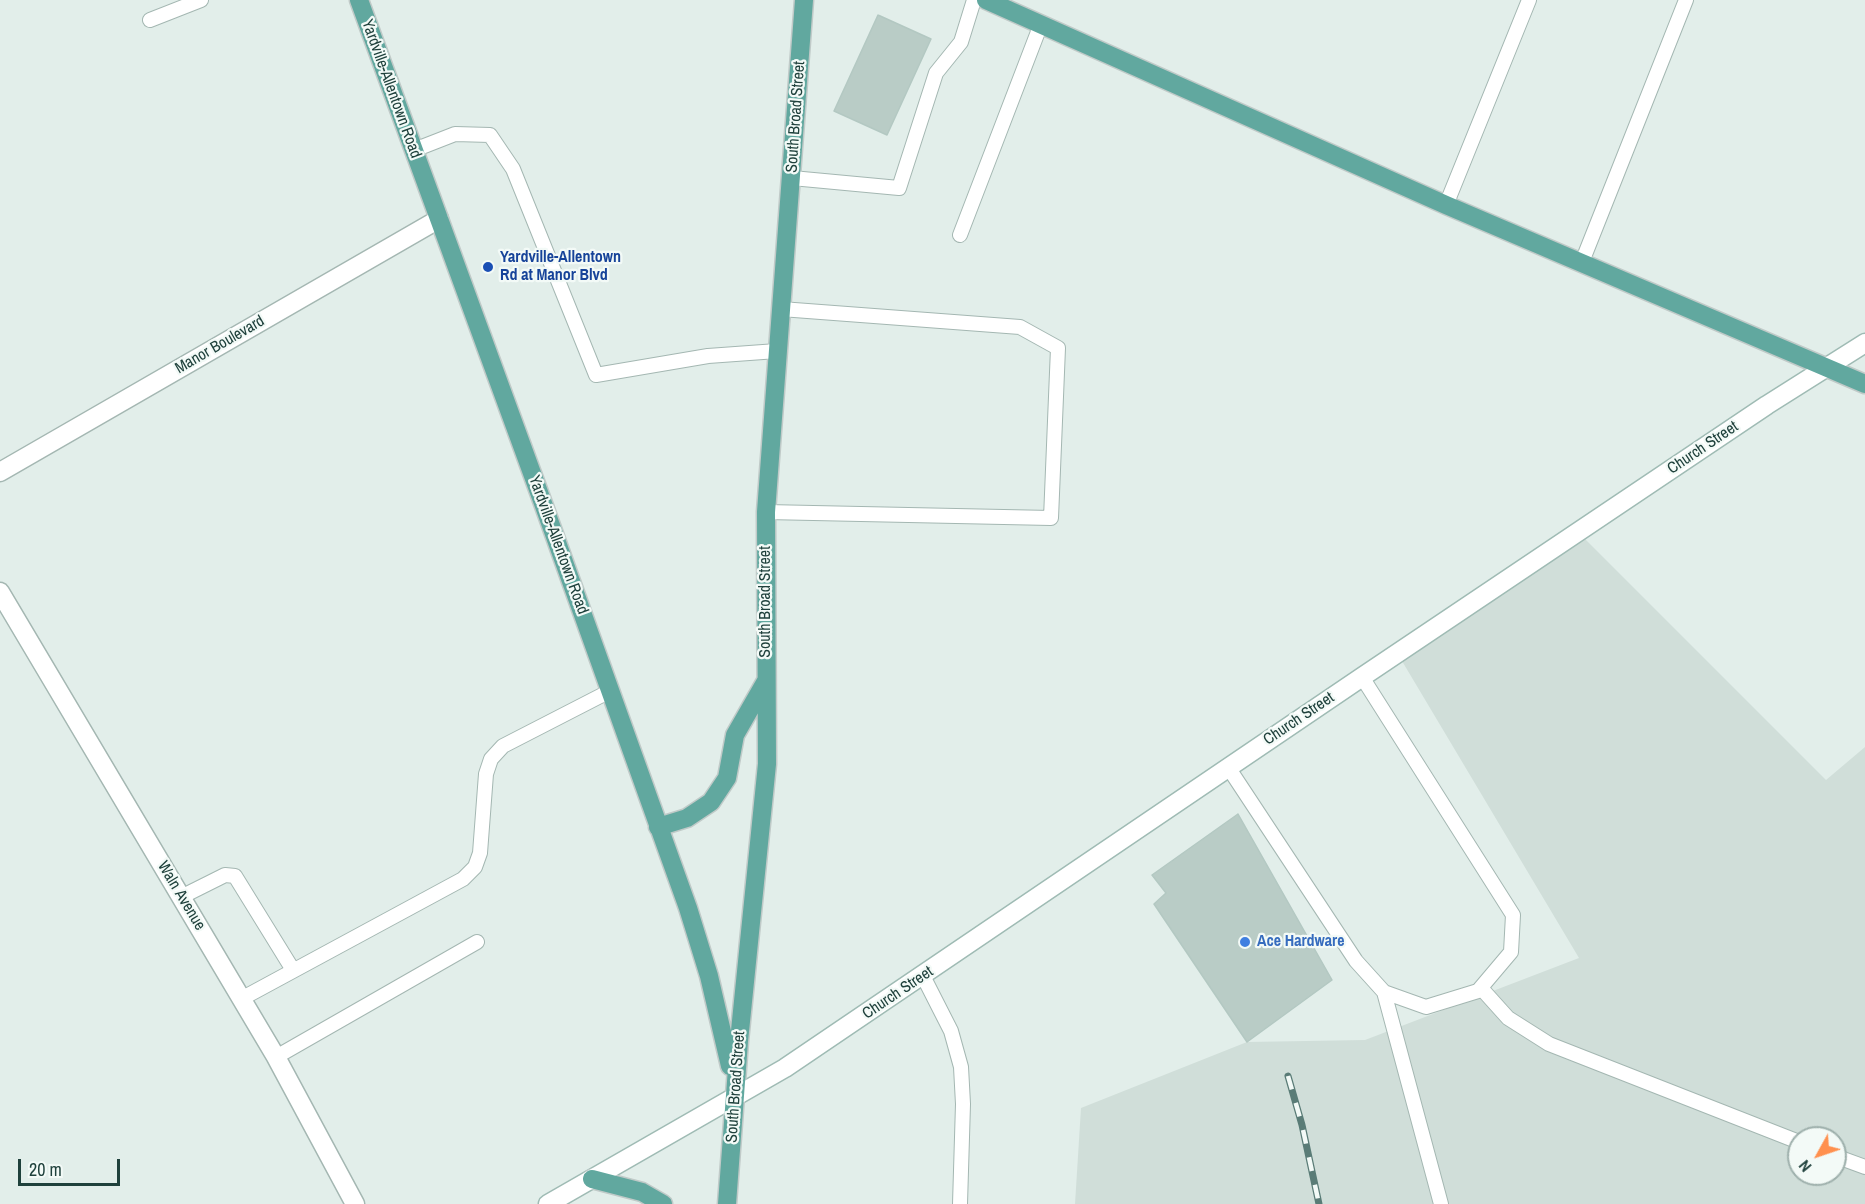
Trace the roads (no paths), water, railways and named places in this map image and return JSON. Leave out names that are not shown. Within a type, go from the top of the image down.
[{"type":"main road","name":"Yardville-Allentown Road","points":[[359,0],[688,908],[709,976],[727,1049],[735,1097]]},
{"type":"main road","name":"South Broad Street","points":[[727,1204],[738,1041],[767,764],[766,512],[804,0]]},
{"type":"main road","points":[[986,0],[1446,205],[1865,384]]},
{"type":"main road","points":[[658,827],[687,819],[711,802],[727,778],[735,735],[766,680]]},
{"type":"main road","points":[[592,1179],[642,1192],[663,1204]]},
{"type":"street","name":"Manor Boulevard","points":[[0,472],[439,219]]},
{"type":"street","name":"Church Street","points":[[548,1204],[785,1068],[1362,676],[1825,367],[1865,343]]},
{"type":"street","name":"Waln Avenue","points":[[0,592],[276,1058],[355,1204]]},
{"type":"lane","points":[[150,20],[201,0]]},
{"type":"lane","points":[[792,178],[899,188],[936,73],[961,42],[974,0]]},
{"type":"lane","points":[[1446,205],[1529,0]]},
{"type":"lane","points":[[1582,262],[1686,0]]},
{"type":"lane","points":[[960,235],[1041,24]]},
{"type":"lane","points":[[414,150],[455,134],[490,135],[513,170],[596,375],[708,356],[777,351]]},
{"type":"lane","points":[[766,512],[1051,519],[1058,348],[1020,327],[781,309]]},
{"type":"lane","points":[[1362,676],[1513,915],[1510,952],[1478,991],[1426,1007],[1384,992]]},
{"type":"lane","points":[[241,999],[463,879],[475,867],[480,854],[486,774],[491,759],[503,746],[610,691]]},
{"type":"lane","points":[[1228,767],[1356,961],[1384,992],[1441,1204]]},
{"type":"lane","points":[[181,897],[225,875],[235,876],[293,970]]},
{"type":"lane","points":[[276,1058],[477,942]]},
{"type":"lane","points":[[923,976],[951,1031],[962,1067],[960,1204]]},
{"type":"lane","points":[[1481,988],[1508,1018],[1549,1044],[1787,1137]]},
{"type":"lane","points":[[1847,1160],[1865,1167]]},
{"type":"railway","points":[[1288,1076],[1302,1125],[1319,1204]]},
{"type":"place","name":"Yardville-Allentown Rd at Manor Blvd","points":[[488,267]]},
{"type":"place","name":"Ace Hardware","points":[[1245,942]]}]
